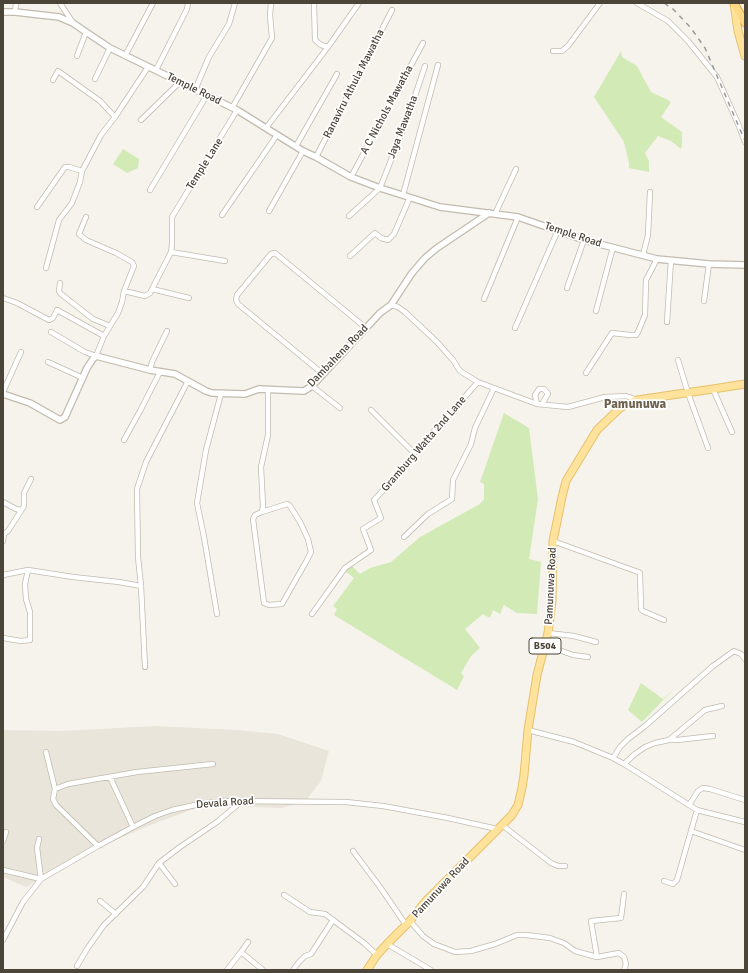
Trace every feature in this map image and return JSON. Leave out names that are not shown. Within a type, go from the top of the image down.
[{"type":"highway","points":[[734,3],[745,23]]},
{"type":"main road","points":[[734,3],[738,31],[745,54]]},
{"type":"main road","name":"Pamunuwa Road","points":[[367,970],[377,955],[408,923],[425,902],[512,815],[518,805],[524,776],[528,730],[537,675],[548,633],[552,601],[553,541],[562,497],[566,481],[597,430],[620,408],[637,400],[745,384]]},
{"type":"street","points":[[15,12],[16,3]]},
{"type":"street","points":[[60,3],[73,22]]},
{"type":"street","points":[[125,56],[153,3]]},
{"type":"street","points":[[156,70],[187,9],[188,3]]},
{"type":"street","points":[[195,90],[209,57],[229,24],[235,3]]},
{"type":"street","name":"Temple Lane","points":[[171,252],[172,218],[235,109],[272,38],[270,15],[271,3]]},
{"type":"street","points":[[314,3],[315,40],[321,45],[328,47]]},
{"type":"street","points":[[266,128],[328,47],[359,3]]},
{"type":"street","points":[[553,52],[562,51],[568,46],[600,3]]},
{"type":"street","points":[[637,3],[668,21],[688,41],[717,77],[745,142]]},
{"type":"street","name":"Ranaviru Athula Mawatha","points":[[316,157],[392,10]]},
{"type":"street","name":"Temple Road","points":[[3,12],[59,17],[73,22],[110,48],[235,109],[303,151],[351,177],[380,188],[440,207],[518,217],[584,240],[657,259],[709,264],[745,265]]},
{"type":"street","points":[[77,56],[86,32]]},
{"type":"street","name":"A C Nichols Mawatha","points":[[351,177],[423,43]]},
{"type":"street","points":[[95,79],[110,48]]},
{"type":"street","points":[[403,195],[438,65]]},
{"type":"street","name":"Jaya Mawatha","points":[[380,188],[408,117],[425,66]]},
{"type":"street","points":[[46,268],[59,220],[72,203],[80,182],[82,171],[101,135],[115,117],[148,67]]},
{"type":"street","points":[[53,80],[58,71],[100,101],[115,117]]},
{"type":"street","points":[[296,146],[338,74]]},
{"type":"street","points":[[141,120],[180,82]]},
{"type":"street","points":[[150,190],[207,95]]},
{"type":"street","points":[[222,215],[277,135]]},
{"type":"street","points":[[270,211],[303,151]]},
{"type":"street","points":[[37,207],[65,167],[82,171]]},
{"type":"street","points":[[492,213],[516,169]]},
{"type":"street","points":[[349,216],[380,188]]},
{"type":"street","points":[[643,255],[648,235],[650,192]]},
{"type":"street","points":[[350,256],[375,234],[388,240],[394,234],[410,197]]},
{"type":"street","name":"Dambahena Road","points":[[96,356],[150,370],[175,374],[212,393],[245,394],[259,389],[304,391],[312,386],[380,313],[391,305],[412,273],[425,258],[437,248],[492,213]]},
{"type":"street","points":[[21,352],[3,393],[30,403],[60,420],[65,417],[83,378],[96,356],[104,336],[118,313],[124,291],[134,266],[132,262],[116,253],[86,240],[79,234],[86,217]]},
{"type":"street","points":[[484,299],[518,217]]},
{"type":"street","points":[[515,328],[558,230]]},
{"type":"street","points":[[567,288],[584,240]]},
{"type":"street","points":[[596,311],[613,247]]},
{"type":"street","points":[[124,291],[145,296],[150,293],[171,252],[224,261]]},
{"type":"street","points":[[323,374],[238,304],[236,300],[237,295],[271,254],[275,253],[366,328]]},
{"type":"street","points":[[586,373],[612,333],[630,336],[638,332],[645,315],[646,280],[657,259]]},
{"type":"street","points":[[667,322],[671,260]]},
{"type":"street","points":[[704,300],[709,264]]},
{"type":"street","points":[[60,283],[59,291],[61,294],[93,318],[110,326]]},
{"type":"street","points":[[152,289],[189,298]]},
{"type":"street","points":[[3,298],[49,320],[53,318],[57,310],[104,336]]},
{"type":"street","points":[[391,305],[398,307],[405,312],[437,342],[460,371],[478,382],[539,404],[568,407],[605,397],[626,396],[637,400]]},
{"type":"street","points":[[150,370],[166,331]]},
{"type":"street","points":[[51,332],[85,352],[96,356]]},
{"type":"street","points":[[678,360],[708,448]]},
{"type":"street","points":[[48,362],[83,378]]},
{"type":"street","points":[[124,440],[160,372]]},
{"type":"street","points":[[145,667],[138,557],[137,489],[146,462],[188,381]]},
{"type":"street","name":"Gramburg Watta 2nd Lane","points":[[312,614],[345,568],[371,550],[363,529],[381,518],[374,500],[478,382]]},
{"type":"street","points":[[312,386],[340,408]]},
{"type":"street","points":[[404,537],[428,514],[452,499],[453,480],[471,444],[475,428],[494,388]]},
{"type":"street","points":[[713,389],[732,432]]},
{"type":"street","points":[[262,512],[261,467],[268,435],[268,390]]},
{"type":"street","points":[[217,614],[197,502],[206,450],[221,394]]},
{"type":"street","points":[[371,410],[414,453]]},
{"type":"street","points":[[3,541],[4,534],[8,531],[24,506],[24,493],[31,479]]},
{"type":"street","points":[[3,502],[21,510]]},
{"type":"street","points":[[287,504],[289,505],[300,522],[308,539],[310,552],[307,560],[282,604],[269,605],[264,603],[253,518],[262,512],[287,504]]},
{"type":"street","points":[[553,541],[640,573],[641,609],[664,620]]},
{"type":"street","points":[[3,575],[28,570],[141,586]]},
{"type":"street","points":[[3,638],[21,641],[30,640],[30,612],[26,599],[25,584],[28,570]]},
{"type":"street","points":[[548,633],[574,636],[596,642]]},
{"type":"street","points":[[545,645],[573,655],[588,657]]},
{"type":"street","points":[[613,758],[620,747],[628,739],[645,726],[713,666],[734,651],[741,654],[745,660]]},
{"type":"street","points":[[669,740],[706,710],[722,706]]},
{"type":"street","points":[[528,730],[574,742],[613,758],[696,810],[745,822]]},
{"type":"street","points":[[624,764],[645,747],[656,743],[669,740],[713,736]]},
{"type":"street","points":[[46,752],[55,789],[53,799],[56,805],[98,846]]},
{"type":"street","points":[[55,789],[68,784],[137,772],[213,764]]},
{"type":"street","points":[[110,777],[133,827]]},
{"type":"street","points":[[689,805],[698,792],[703,788],[745,800]]},
{"type":"street","name":"Devala Road","points":[[3,940],[23,902],[41,879],[133,827],[155,816],[172,810],[230,801],[328,801],[383,806],[500,827]]},
{"type":"street","points":[[77,966],[104,925],[143,887],[159,863],[217,822],[242,801]]},
{"type":"street","points":[[664,881],[673,884],[677,880],[696,810]]},
{"type":"street","points":[[500,827],[552,863],[558,866],[565,866]]},
{"type":"street","points":[[691,831],[745,850]]},
{"type":"street","points":[[3,841],[6,832]]},
{"type":"street","points":[[3,870],[41,879],[37,848],[39,839]]},
{"type":"street","points":[[352,851],[408,923],[434,944],[455,952],[471,951],[517,935],[550,938],[564,943],[576,950],[597,956],[620,953],[624,957],[626,964],[624,970]]},
{"type":"street","points":[[159,863],[175,884]]},
{"type":"street","points":[[597,956],[591,921],[621,918],[624,894]]},
{"type":"street","points":[[284,895],[310,912],[325,914],[364,943],[377,955]]},
{"type":"street","points":[[100,901],[116,914]]},
{"type":"street","points":[[293,970],[305,956],[311,954],[333,920]]},
{"type":"street","points":[[227,970],[248,942]]},
{"type":"street","points":[[387,944],[431,970]]},
{"type":"street","points":[[242,952],[263,970]]},
{"type":"shaded area","points":[[155,726],[237,730],[278,734],[329,751],[321,781],[305,802],[281,808],[205,805],[153,824],[90,851],[26,887],[3,877],[3,730],[61,731]]},
{"type":"green space","points":[[621,51],[622,57],[637,66],[651,92],[670,101],[670,104],[661,117],[682,132],[681,149],[671,141],[658,136],[645,153],[649,161],[649,172],[629,168],[624,142],[594,97]]},
{"type":"green space","points":[[123,149],[139,159],[138,168],[127,173],[113,164]]},
{"type":"green space","points":[[504,413],[529,428],[538,499],[529,559],[541,562],[537,614],[517,613],[504,605],[500,614],[493,610],[490,618],[483,614],[465,629],[480,648],[471,656],[461,673],[464,676],[457,690],[334,615],[337,609],[333,606],[354,578],[345,571],[351,565],[360,574],[370,568],[391,562],[420,537],[480,504],[484,499],[484,484],[480,482]]},
{"type":"green space","points":[[641,683],[663,699],[674,689],[642,722],[628,710]]},
{"type":"railway","points":[[664,3],[673,9],[691,28],[705,48],[745,141]]},
{"type":"district","name":"Pamunuwa","points":[[635,405]]}]
